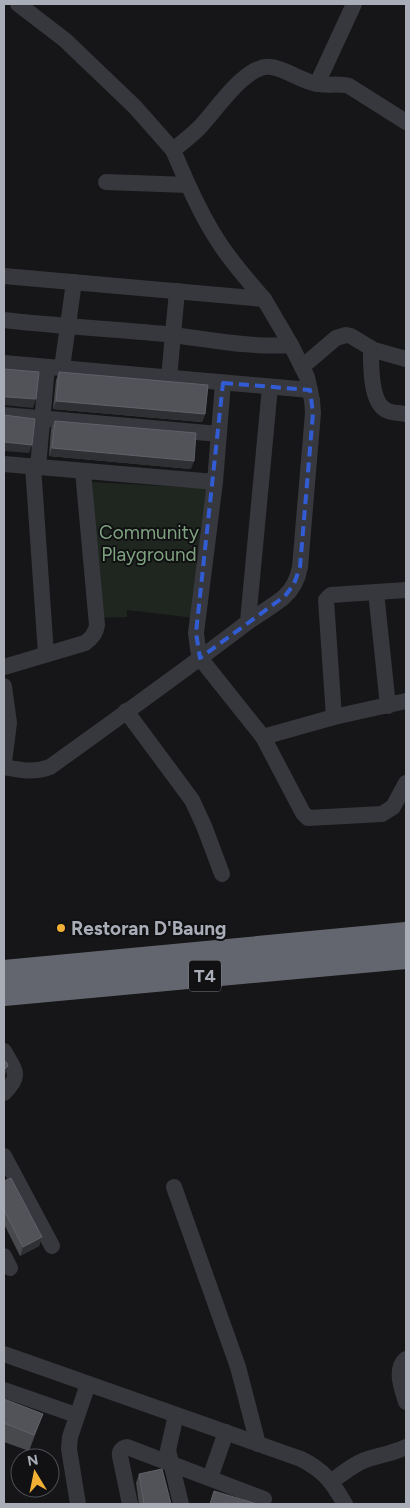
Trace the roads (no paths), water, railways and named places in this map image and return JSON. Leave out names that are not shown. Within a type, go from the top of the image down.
[{"type":"highway","name":"T4","points":[[4,972],[406,934]]},
{"type":"highway","name":"T4","points":[[4,994],[406,957]]},
{"type":"street","points":[[4,767],[30,772],[50,767],[248,621],[285,596],[298,575],[313,413],[307,377],[291,345],[264,299],[221,245],[188,185],[173,150],[135,107],[65,40],[18,4]]},
{"type":"street","points":[[316,84],[354,4]]},
{"type":"street","points":[[173,150],[200,127],[252,72],[259,68],[271,66],[316,84],[343,84],[349,86],[406,122]]},
{"type":"street","points":[[106,182],[188,185]]},
{"type":"street","points":[[4,276],[264,299]]},
{"type":"street","points":[[46,654],[35,466],[42,418],[68,327],[74,282]]},
{"type":"street","points":[[170,378],[177,291]]},
{"type":"street","points":[[4,320],[68,327],[123,330],[251,344],[291,345]]},
{"type":"street","points":[[302,367],[340,336],[351,336],[371,349],[406,359]]},
{"type":"street","points":[[371,349],[373,385],[379,403],[386,410],[406,414]]},
{"type":"street","points":[[4,363],[310,390]]},
{"type":"street","points":[[223,383],[215,482],[196,633],[200,658],[264,737],[303,813],[308,818],[382,814],[393,807],[406,783]]},
{"type":"street","points":[[248,621],[270,387]]},
{"type":"street","points":[[4,415],[219,434]]},
{"type":"street","points":[[4,464],[215,482]]},
{"type":"street","points":[[4,667],[86,643],[92,638],[97,626],[83,471]]},
{"type":"street","points":[[334,717],[325,603],[328,597],[406,590]]},
{"type":"street","points":[[376,592],[388,706]]},
{"type":"street","points":[[4,686],[7,723],[4,762]]},
{"type":"street","points":[[264,737],[334,717],[406,701]]},
{"type":"street","points":[[126,711],[192,800],[222,874]]},
{"type":"street","points":[[4,1051],[16,1075],[9,1088]]},
{"type":"street","points":[[5,1164],[52,1246]]},
{"type":"street","points":[[174,1186],[238,1367],[258,1444]]},
{"type":"street","points":[[4,1354],[301,1459],[316,1466],[331,1482],[345,1504]]},
{"type":"street","points":[[406,1359],[399,1374],[406,1402]]},
{"type":"street","points":[[78,1504],[69,1449],[70,1437],[88,1384]]},
{"type":"street","points":[[4,1390],[76,1415]]},
{"type":"street","points":[[176,1414],[168,1446],[181,1504]]},
{"type":"street","points":[[210,1478],[226,1432]]},
{"type":"street","points":[[130,1504],[119,1452],[127,1447],[264,1499]]},
{"type":"street","points":[[331,1482],[352,1466],[367,1459],[393,1453],[406,1447]]},
{"type":"place","name":"Restoran D'Baung","points":[[61,928]]},
{"type":"park label","name":"Community Playground","points":[[149,543]]}]
